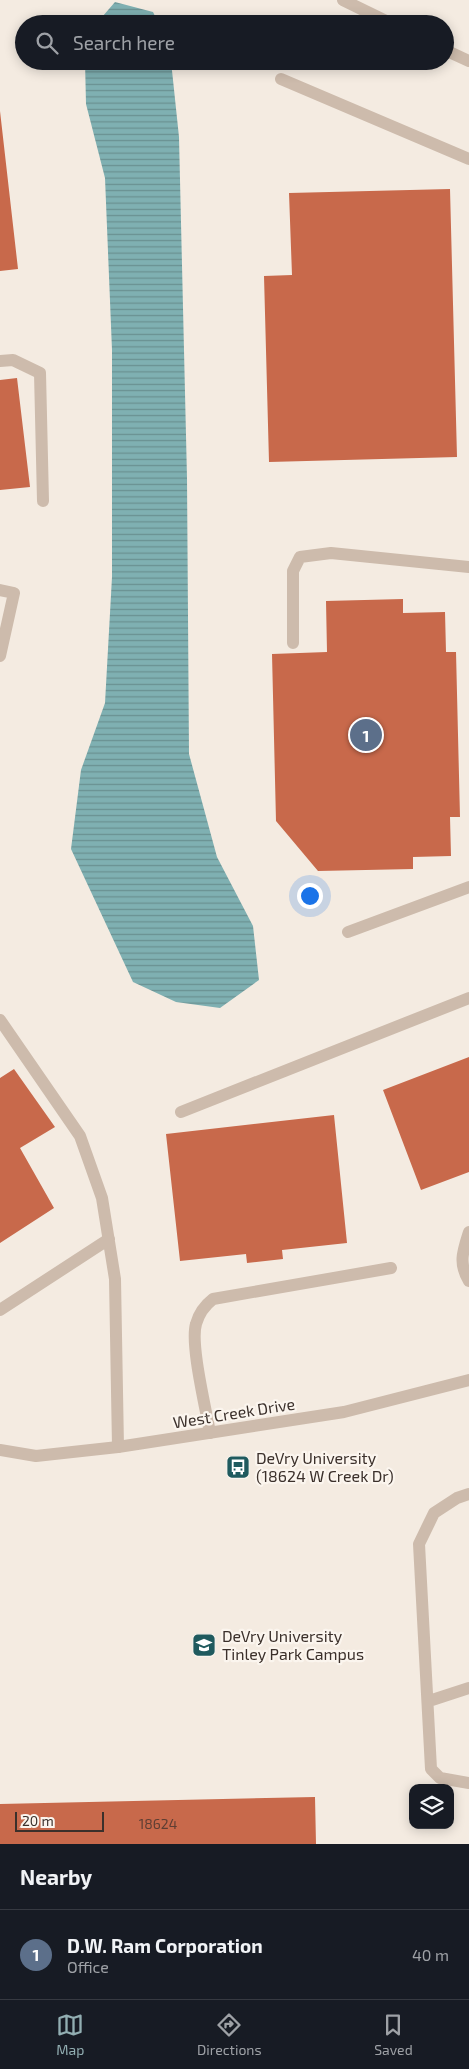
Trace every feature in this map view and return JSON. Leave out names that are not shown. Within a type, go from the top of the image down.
[{"type":"street","points":[[343,0],[374,15]]},
{"type":"street","points":[[454,54],[469,61]]},
{"type":"street","points":[[281,79],[469,159]]},
{"type":"street","points":[[0,361],[13,360],[40,372],[43,502]]},
{"type":"street","points":[[293,643],[293,571],[300,557],[331,553],[469,567]]},
{"type":"street","points":[[0,590],[14,593],[0,656]]},
{"type":"street","points":[[348,932],[469,887]]},
{"type":"street","points":[[182,1112],[469,998]]},
{"type":"street","points":[[0,1020],[80,1136],[102,1198],[115,1279],[118,1447]]},
{"type":"street","points":[[469,1232],[463,1253],[463,1270],[469,1281]]},
{"type":"street","points":[[0,1310],[109,1239]]},
{"type":"street","points":[[210,1433],[196,1355],[195,1326],[202,1308],[213,1299],[391,1268]]},
{"type":"street","name":"West Creek Drive","points":[[0,1450],[36,1456],[118,1447],[344,1412],[469,1380]]},
{"type":"street","points":[[469,1494],[457,1498],[434,1513],[419,1544],[431,1769],[440,1778],[469,1783]]},
{"type":"street","points":[[428,1701],[469,1688]]},
{"type":"water","points":[[115,2],[153,12],[154,15],[104,15]]},
{"type":"water","points":[[85,70],[172,70],[179,137],[187,478],[189,754],[217,857],[253,926],[259,980],[220,1008],[176,1002],[133,982],[71,849],[81,770],[105,703],[112,577],[112,350],[105,178],[86,104]]},
{"type":"building","points":[[0,111],[18,269],[0,271]]},
{"type":"building","points":[[450,189],[457,457],[269,462],[264,276],[292,275],[289,193]]},
{"type":"building","points":[[17,378],[30,487],[0,490],[0,380]]},
{"type":"building","points":[[403,599],[403,613],[445,612],[446,652],[456,652],[460,817],[450,817],[451,856],[413,857],[413,869],[318,871],[276,821],[272,654],[327,652],[326,601]]},
{"type":"building","points":[[469,1057],[469,1172],[421,1190],[383,1090]]},
{"type":"building","points":[[14,1069],[55,1127],[20,1148],[54,1208],[0,1243],[0,1078]]},
{"type":"building","points":[[334,1115],[347,1243],[282,1250],[283,1259],[247,1263],[246,1254],[180,1261],[166,1134]]},
{"type":"building","points":[[315,1797],[316,1844],[0,1844],[0,1804]]},
{"type":"place","name":"D.W. Ram Corporation","points":[[366,735]]},
{"type":"place","name":"DeVry University (18624 W Creek Dr)","points":[[238,1467]]},
{"type":"place","name":"DeVry University Tinley Park Campus","points":[[204,1645]]}]
